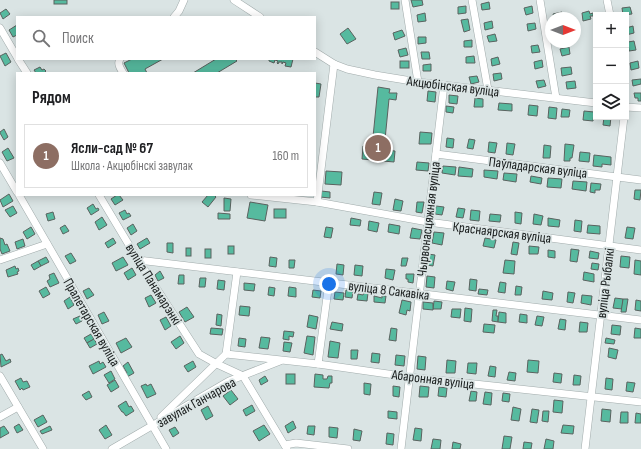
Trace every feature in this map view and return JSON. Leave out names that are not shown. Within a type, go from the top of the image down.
[{"type":"street","points":[[175,16],[184,0]]},
{"type":"street","points":[[234,0],[258,16]]},
{"type":"street","points":[[405,0],[418,82]]},
{"type":"street","points":[[472,0],[488,90]]},
{"type":"street","points":[[540,0],[556,98]]},
{"type":"street","points":[[607,0],[609,12]]},
{"type":"street","points":[[0,28],[16,55]]},
{"type":"street","name":"Акцюбінская вуліца","points":[[316,53],[334,64],[347,69],[375,75],[418,82],[593,103]]},
{"type":"street","points":[[19,60],[26,72]]},
{"type":"street","points":[[120,60],[120,68],[122,72]]},
{"type":"street","points":[[317,202],[334,64]]},
{"type":"street","name":"Чырвонасцяжная вуліца","points":[[401,449],[444,85]]},
{"type":"street","points":[[629,107],[641,108]]},
{"type":"street","name":"вуліца Рыбалкі","points":[[585,449],[624,120]]},
{"type":"street","name":"Паўладарская вуліца","points":[[436,154],[641,180]]},
{"type":"street","points":[[0,163],[16,190]]},
{"type":"street","name":"Пралетарская вуліца","points":[[20,196],[166,449]]},
{"type":"street","name":"вуліца Панамарэнкі","points":[[100,196],[138,260],[199,354],[243,376]]},
{"type":"street","name":"Краснаярская вуліца","points":[[260,196],[317,202],[428,222],[641,250]]},
{"type":"street","points":[[0,260],[47,244]]},
{"type":"street","name":"вуліца 8 Сакавіка","points":[[138,260],[641,320]]},
{"type":"street","points":[[152,426],[226,354],[237,272]]},
{"type":"street","points":[[318,364],[329,282]]},
{"type":"street","name":"Абаронная вуліца","points":[[226,354],[318,364],[409,377],[641,402]]},
{"type":"street","name":"завулак Ганчарова","points":[[112,449],[229,381],[282,360]]},
{"type":"street","points":[[0,376],[43,449]]},
{"type":"street","points":[[243,376],[286,447],[296,443],[348,449]]},
{"type":"street","points":[[0,417],[18,407]]},
{"type":"building","points":[[54,0],[67,0],[67,4],[54,4]]},
{"type":"building","points":[[411,0],[422,0],[423,5],[413,7]]},
{"type":"building","points":[[391,2],[399,2],[399,9],[391,9]]},
{"type":"building","points":[[489,2],[490,9],[482,10],[481,4]]},
{"type":"building","points":[[466,6],[466,13],[458,14],[458,7]]},
{"type":"building","points":[[532,6],[533,13],[526,15],[524,8]]},
{"type":"building","points":[[630,7],[632,14],[629,14],[629,12],[623,12],[622,8]]},
{"type":"building","points":[[6,9],[10,14],[3,19],[0,13]]},
{"type":"building","points":[[589,11],[590,14],[593,13],[593,16],[590,16],[591,19],[583,21],[582,13]]},
{"type":"building","points":[[425,13],[426,21],[418,22],[417,15]]},
{"type":"building","points":[[468,19],[470,30],[464,32],[461,20]]},
{"type":"building","points":[[492,21],[493,28],[485,30],[484,23]]},
{"type":"building","points":[[535,23],[536,29],[528,31],[527,24]]},
{"type":"building","points":[[16,26],[16,36],[13,37],[9,30]]},
{"type":"building","points":[[633,26],[634,33],[629,34],[629,27]]},
{"type":"building","points":[[348,28],[356,39],[347,44],[340,34]]},
{"type":"building","points":[[402,30],[405,36],[395,40],[393,33]]},
{"type":"building","points":[[495,34],[497,41],[489,42],[487,36]]},
{"type":"building","points":[[418,37],[426,37],[426,43],[418,44]]},
{"type":"building","points":[[472,40],[472,47],[464,47],[464,41]]},
{"type":"building","points":[[634,41],[636,50],[629,51],[629,42]]},
{"type":"building","points":[[538,45],[540,52],[532,53],[531,46]]},
{"type":"building","points":[[406,48],[408,55],[400,57],[398,50]]},
{"type":"building","points":[[569,48],[570,54],[562,56],[560,49]]},
{"type":"building","points":[[421,52],[429,52],[430,59],[422,59]]},
{"type":"building","points":[[6,53],[11,62],[5,66],[0,56]]},
{"type":"building","points":[[474,56],[475,63],[466,63],[466,57]]},
{"type":"building","points":[[498,57],[500,64],[492,66],[491,59]]},
{"type":"building","points":[[130,60],[161,60],[145,69],[146,72],[128,72],[124,63]]},
{"type":"building","points":[[214,60],[237,61],[219,72],[195,72]]},
{"type":"building","points":[[269,60],[275,60],[274,63]]},
{"type":"building","points":[[275,60],[293,60],[291,67],[285,66],[286,63],[283,62],[282,64],[282,62],[279,62],[278,64],[278,61]]},
{"type":"building","points":[[542,60],[543,67],[535,69],[534,62]]},
{"type":"building","points":[[400,61],[409,61],[409,68],[400,68]]},
{"type":"building","points":[[638,61],[639,68],[631,70],[630,63]]},
{"type":"building","points":[[431,64],[431,71],[423,71],[423,65]]},
{"type":"building","points":[[40,67],[42,70],[44,69],[46,71],[35,72],[34,70]]},
{"type":"building","points":[[571,67],[572,74],[562,76],[561,68]]},
{"type":"building","points":[[501,73],[502,79],[494,81],[493,74]]},
{"type":"building","points":[[477,76],[479,82],[471,84],[469,77]]},
{"type":"building","points":[[641,79],[641,84],[633,86],[632,80]]},
{"type":"building","points":[[544,80],[546,86],[538,88],[536,81]]},
{"type":"building","points":[[575,81],[576,88],[567,89],[566,82]]},
{"type":"building","points":[[316,83],[321,84],[319,97],[316,97]]},
{"type":"building","points":[[378,87],[390,89],[389,93],[397,93],[396,100],[389,99],[384,150],[395,151],[394,162],[362,159],[363,146],[372,147]]},
{"type":"building","points":[[428,91],[436,92],[435,102],[427,101]]},
{"type":"building","points":[[634,93],[641,93],[641,101],[638,101],[638,98],[635,98]]},
{"type":"building","points":[[449,95],[458,96],[457,104],[449,103]]},
{"type":"building","points":[[475,98],[483,99],[483,107],[474,107]]},
{"type":"building","points":[[499,103],[512,104],[512,111],[498,110]]},
{"type":"building","points":[[529,105],[538,106],[537,116],[528,115]]},
{"type":"building","points":[[446,106],[454,107],[453,113],[446,112]]},
{"type":"building","points":[[549,107],[557,108],[556,119],[548,118]]},
{"type":"building","points":[[562,109],[570,110],[569,117],[561,117]]},
{"type":"building","points":[[584,111],[593,112],[593,121],[583,120]]},
{"type":"building","points":[[604,120],[611,120],[610,126],[603,125]]},
{"type":"building","points":[[4,129],[8,137],[4,140],[0,132]]},
{"type":"building","points":[[420,132],[432,133],[431,144],[419,144]]},
{"type":"building","points":[[447,138],[454,139],[453,148],[446,147]]},
{"type":"building","points":[[469,139],[475,140],[473,149],[467,148]]},
{"type":"building","points":[[489,142],[497,143],[495,153],[488,152]]},
{"type":"building","points":[[507,143],[515,144],[513,155],[506,154]]},
{"type":"building","points":[[565,144],[574,145],[572,158],[570,158],[570,161],[564,161]]},
{"type":"building","points":[[544,145],[551,146],[550,158],[543,158]]},
{"type":"building","points":[[8,148],[14,158],[7,161],[2,152]]},
{"type":"building","points":[[580,152],[590,153],[589,162],[579,161]]},
{"type":"building","points":[[594,155],[611,157],[611,165],[602,164],[602,167],[593,166]]},
{"type":"building","points":[[417,162],[429,163],[428,171],[416,170]]},
{"type":"building","points":[[443,166],[456,167],[455,175],[442,173]]},
{"type":"building","points":[[459,167],[473,169],[472,177],[458,176]]},
{"type":"building","points":[[484,170],[498,171],[497,179],[484,177]]},
{"type":"building","points":[[326,171],[342,172],[341,185],[325,184]]},
{"type":"building","points":[[504,173],[517,174],[516,182],[503,180]]},
{"type":"building","points":[[531,176],[542,178],[541,184],[530,182]]},
{"type":"building","points":[[548,178],[562,179],[561,188],[547,187]]},
{"type":"building","points":[[573,181],[587,182],[586,191],[572,189]]},
{"type":"building","points":[[591,183],[601,184],[600,190],[595,190],[595,193],[590,192]]},
{"type":"building","points":[[635,190],[641,190],[640,200],[634,199]]},
{"type":"building","points":[[321,191],[330,192],[330,198],[320,197]]},
{"type":"building","points":[[374,192],[382,193],[380,205],[372,204]]},
{"type":"building","points":[[9,194],[13,201],[3,207],[0,200]]},
{"type":"building","points":[[116,196],[120,196],[123,200],[115,205],[111,199]]},
{"type":"building","points":[[207,196],[216,197],[208,207],[202,202]]},
{"type":"building","points":[[224,198],[231,199],[230,211],[224,211]]},
{"type":"building","points":[[395,199],[403,201],[401,211],[393,210]]},
{"type":"building","points":[[250,202],[268,205],[265,221],[247,218]]},
{"type":"building","points":[[417,202],[424,202],[422,213],[416,212]]},
{"type":"building","points":[[93,204],[96,209],[98,208],[99,210],[91,215],[87,208]]},
{"type":"building","points":[[13,206],[17,213],[10,217],[5,210]]},
{"type":"building","points":[[436,206],[444,207],[442,215],[435,214]]},
{"type":"building","points":[[458,208],[465,209],[463,218],[456,217]]},
{"type":"building","points":[[274,209],[286,209],[286,218],[274,218]]},
{"type":"building","points":[[125,210],[127,214],[129,213],[131,216],[123,220],[119,213]]},
{"type":"building","points":[[471,210],[480,211],[479,221],[470,220]]},
{"type":"building","points":[[53,212],[55,219],[48,221],[46,214]]},
{"type":"building","points":[[515,212],[522,213],[521,224],[515,223]]},
{"type":"building","points":[[218,213],[230,214],[230,219],[218,219]]},
{"type":"building","points":[[490,214],[501,215],[500,222],[489,221]]},
{"type":"building","points":[[534,214],[543,216],[541,225],[533,224]]},
{"type":"building","points":[[102,217],[107,225],[99,230],[95,222]]},
{"type":"building","points":[[351,218],[361,220],[360,226],[350,225]]},
{"type":"building","points":[[548,218],[560,220],[559,227],[548,226]]},
{"type":"building","points":[[575,220],[582,221],[581,232],[574,231]]},
{"type":"building","points":[[369,221],[379,223],[377,232],[368,230]]},
{"type":"building","points":[[133,224],[137,231],[131,235],[127,228]]},
{"type":"building","points":[[389,224],[400,226],[399,234],[388,232]]},
{"type":"building","points":[[65,225],[69,231],[63,234],[60,228]]},
{"type":"building","points":[[588,225],[600,226],[600,234],[587,233]]},
{"type":"building","points":[[31,227],[35,234],[27,239],[23,232]]},
{"type":"building","points":[[326,227],[333,228],[331,238],[324,237]]},
{"type":"building","points":[[627,227],[635,228],[633,239],[625,238]]},
{"type":"building","points":[[412,228],[422,230],[420,239],[410,238]]},
{"type":"building","points":[[434,232],[444,233],[442,245],[432,243]]},
{"type":"building","points":[[0,238],[3,239],[5,245],[7,244],[10,251],[2,254],[0,249]]},
{"type":"building","points":[[113,238],[116,243],[108,248],[105,243]]},
{"type":"building","points":[[147,238],[150,243],[140,249],[137,244]]},
{"type":"building","points":[[485,238],[496,240],[494,248],[483,246]]},
{"type":"building","points":[[23,239],[25,246],[17,249],[15,242]]},
{"type":"building","points":[[513,242],[519,243],[517,255],[511,254]]},
{"type":"building","points":[[167,243],[173,243],[173,253],[167,252]]},
{"type":"building","points":[[228,246],[234,246],[234,254],[228,254]]},
{"type":"building","points":[[529,246],[539,247],[538,254],[529,254]]},
{"type":"building","points":[[186,248],[191,248],[191,256],[186,256]]},
{"type":"building","points":[[205,249],[211,249],[211,258],[205,258]]},
{"type":"building","points":[[571,249],[579,250],[577,262],[570,261]]},
{"type":"building","points":[[548,250],[555,251],[555,258],[548,257]]},
{"type":"building","points":[[590,251],[599,253],[598,259],[589,258]]},
{"type":"building","points":[[71,253],[76,261],[70,264],[65,256]]},
{"type":"building","points":[[428,254],[435,255],[433,266],[427,265]]},
{"type":"building","points":[[621,256],[630,257],[629,268],[620,267]]},
{"type":"building","points":[[46,257],[49,262],[41,266],[38,261]]},
{"type":"building","points":[[123,257],[128,265],[116,271],[112,263]]},
{"type":"building","points":[[270,257],[277,258],[276,267],[269,266]]},
{"type":"building","points":[[402,258],[408,258],[406,266],[401,266]]},
{"type":"building","points":[[289,260],[295,260],[294,268],[289,268]]},
{"type":"building","points":[[505,260],[515,261],[514,274],[503,273]]},
{"type":"building","points":[[635,260],[641,261],[641,275],[634,274]]},
{"type":"building","points":[[38,261],[41,266],[34,270],[31,265]]},
{"type":"building","points":[[592,263],[599,264],[598,270],[591,269]]},
{"type":"building","points":[[337,264],[344,265],[343,275],[336,274]]},
{"type":"building","points":[[355,265],[363,266],[362,276],[354,275]]},
{"type":"building","points":[[15,266],[16,269],[18,268],[18,274],[8,277],[6,270]]},
{"type":"building","points":[[132,268],[136,275],[128,280],[124,273]]},
{"type":"building","points":[[386,269],[395,270],[393,280],[385,278]]},
{"type":"building","points":[[160,271],[164,278],[158,281],[155,275]]},
{"type":"building","points":[[584,272],[594,274],[594,282],[583,280]]},
{"type":"building","points":[[54,273],[59,283],[50,287],[47,281],[50,279],[49,275]]},
{"type":"building","points":[[406,274],[414,274],[413,283],[408,282],[408,279],[406,279]]},
{"type":"building","points":[[179,275],[184,275],[184,284],[178,284]]},
{"type":"building","points":[[427,276],[435,277],[434,288],[426,287]]},
{"type":"building","points":[[200,278],[206,278],[205,287],[199,287]]},
{"type":"building","points":[[470,279],[477,280],[476,291],[469,290]]},
{"type":"building","points":[[218,280],[225,281],[224,290],[217,289]]},
{"type":"building","points":[[447,281],[455,282],[453,291],[446,289]]},
{"type":"building","points":[[500,282],[506,283],[505,293],[498,292]]},
{"type":"building","points":[[244,283],[255,284],[254,291],[244,290]]},
{"type":"building","points":[[516,286],[522,287],[521,295],[515,295]]},
{"type":"building","points":[[46,287],[50,294],[43,298],[39,291]]},
{"type":"building","points":[[269,287],[275,288],[274,296],[268,295]]},
{"type":"building","points":[[289,287],[296,288],[296,297],[288,296]]},
{"type":"building","points":[[89,288],[94,295],[87,299],[83,291]]},
{"type":"building","points":[[479,289],[488,290],[487,295],[478,294]]},
{"type":"building","points":[[313,290],[321,291],[320,298],[312,297]]},
{"type":"building","points":[[346,290],[353,291],[352,298],[345,297]]},
{"type":"building","points":[[543,291],[553,293],[552,300],[542,299]]},
{"type":"building","points":[[335,292],[344,293],[343,300],[334,299]]},
{"type":"building","points":[[568,292],[575,293],[573,303],[567,302]]},
{"type":"building","points":[[364,293],[368,293],[367,301],[357,300],[358,294],[363,295]]},
{"type":"building","points":[[151,295],[156,303],[149,307],[145,298]]},
{"type":"building","points":[[582,295],[592,296],[591,305],[581,303]]},
{"type":"building","points":[[374,296],[382,298],[382,296],[386,296],[385,303],[374,302]]},
{"type":"building","points":[[70,297],[74,305],[68,309],[64,301]]},
{"type":"building","points":[[615,298],[623,299],[622,309],[613,308]]},
{"type":"building","points":[[623,299],[628,299],[626,312],[621,312]]},
{"type":"building","points":[[402,300],[411,302],[410,311],[407,310],[406,315],[399,313]]},
{"type":"building","points":[[636,300],[641,301],[641,311],[635,310]]},
{"type":"building","points":[[434,301],[442,302],[441,309],[433,309]]},
{"type":"building","points":[[423,302],[433,303],[433,310],[423,309]]},
{"type":"building","points":[[240,306],[250,307],[249,316],[239,315]]},
{"type":"building","points":[[187,307],[194,317],[185,322],[179,312]]},
{"type":"building","points":[[465,308],[472,309],[471,322],[464,321]]},
{"type":"building","points":[[452,309],[461,309],[460,318],[451,317]]},
{"type":"building","points":[[493,310],[497,310],[496,316],[498,316],[498,322],[492,321]]},
{"type":"building","points":[[104,312],[109,321],[102,324],[98,315]]},
{"type":"building","points":[[499,312],[506,313],[506,323],[498,322]]},
{"type":"building","points":[[217,314],[222,315],[221,326],[216,325]]},
{"type":"building","points":[[520,314],[527,315],[527,323],[519,322]]},
{"type":"building","points":[[309,315],[318,317],[316,329],[307,327]]},
{"type":"building","points":[[80,316],[82,321],[76,324],[73,319]]},
{"type":"building","points":[[537,316],[544,317],[542,326],[535,325]]},
{"type":"building","points":[[166,317],[171,326],[165,330],[160,320]]},
{"type":"building","points":[[560,319],[566,320],[565,330],[558,329]]},
{"type":"building","points":[[332,322],[343,324],[342,331],[330,329]]},
{"type":"building","points":[[580,322],[588,323],[587,332],[579,332]]},
{"type":"building","points":[[484,324],[495,325],[494,333],[483,332]]},
{"type":"building","points":[[612,325],[621,326],[620,335],[611,334]]},
{"type":"building","points":[[211,328],[223,329],[222,335],[210,334]]},
{"type":"building","points":[[391,328],[397,329],[396,341],[389,340]]},
{"type":"building","points":[[635,328],[641,329],[641,338],[634,338]]},
{"type":"building","points":[[284,331],[294,332],[293,337],[289,336],[289,340],[283,339]]},
{"type":"building","points":[[91,334],[94,339],[87,343],[84,338]]},
{"type":"building","points":[[180,336],[184,343],[176,349],[171,342]]},
{"type":"building","points":[[307,336],[315,337],[313,355],[304,353]]},
{"type":"building","points":[[261,337],[270,338],[268,349],[259,348]]},
{"type":"building","points":[[126,338],[132,347],[121,353],[116,343]]},
{"type":"building","points":[[239,338],[246,339],[245,347],[238,346]]},
{"type":"building","points":[[606,338],[615,340],[614,344],[605,343]]},
{"type":"building","points":[[94,339],[97,344],[90,348],[87,343]]},
{"type":"building","points":[[330,341],[340,343],[338,358],[328,357]]},
{"type":"building","points":[[284,342],[292,343],[290,352],[283,351]]},
{"type":"building","points":[[609,348],[618,350],[616,359],[608,357]]},
{"type":"building","points":[[351,350],[358,350],[357,359],[351,359]]},
{"type":"building","points":[[372,353],[380,354],[379,363],[371,362]]},
{"type":"building","points":[[2,354],[6,361],[10,359],[11,362],[1,367],[0,355]]},
{"type":"building","points":[[396,355],[405,356],[404,366],[395,365]]},
{"type":"building","points":[[418,356],[426,357],[425,370],[417,369]]},
{"type":"building","points":[[447,360],[456,361],[455,373],[446,373]]},
{"type":"building","points":[[528,360],[539,361],[538,373],[527,372]]},
{"type":"building","points":[[99,361],[100,364],[103,362],[106,367],[93,374],[89,366]]},
{"type":"building","points":[[193,361],[196,367],[188,372],[184,366]]},
{"type":"building","points":[[128,362],[134,373],[127,377],[125,374],[127,373],[123,366]]},
{"type":"building","points":[[468,363],[477,363],[476,374],[467,373]]},
{"type":"building","points":[[490,366],[496,367],[495,377],[488,376]]},
{"type":"building","points":[[111,371],[115,379],[109,383],[104,375]]},
{"type":"building","points":[[509,372],[516,373],[515,381],[507,380]]},
{"type":"building","points":[[554,373],[562,374],[561,383],[553,382]]},
{"type":"building","points":[[286,374],[295,374],[295,384],[286,384]]},
{"type":"building","points":[[315,374],[323,375],[323,379],[327,379],[328,376],[332,376],[332,383],[330,383],[329,388],[314,387]]},
{"type":"building","points":[[574,375],[581,376],[580,385],[573,385]]},
{"type":"building","points":[[265,376],[268,381],[261,385],[259,380]]},
{"type":"building","points":[[21,378],[23,382],[27,381],[30,387],[23,390],[22,388],[20,390],[15,381]]},
{"type":"building","points":[[606,378],[613,379],[612,390],[605,389]]},
{"type":"building","points":[[115,380],[119,387],[111,392],[107,385]]},
{"type":"building","points":[[627,382],[635,383],[633,392],[626,391]]},
{"type":"building","points":[[364,383],[371,384],[370,395],[364,394]]},
{"type":"building","points":[[146,384],[147,386],[151,384],[156,394],[147,398],[141,386]]},
{"type":"building","points":[[393,386],[400,387],[399,397],[393,396]]},
{"type":"building","points":[[420,386],[429,387],[428,397],[419,397]]},
{"type":"building","points":[[439,387],[447,388],[446,397],[438,396]]},
{"type":"building","points":[[231,390],[238,399],[230,405],[223,396]]},
{"type":"building","points":[[89,391],[92,397],[86,400],[82,395]]},
{"type":"building","points":[[471,391],[477,392],[476,401],[469,401]]},
{"type":"building","points":[[485,392],[492,393],[491,405],[483,404]]},
{"type":"building","points":[[503,393],[510,394],[509,402],[502,401]]},
{"type":"building","points":[[554,400],[563,401],[562,413],[553,412]]},
{"type":"building","points":[[126,401],[129,407],[131,406],[134,411],[126,416],[118,406]]},
{"type":"building","points":[[252,405],[255,411],[246,416],[243,410]]},
{"type":"building","points":[[208,406],[213,416],[206,420],[201,410]]},
{"type":"building","points":[[513,407],[521,409],[519,421],[511,420]]},
{"type":"building","points":[[532,409],[539,410],[537,423],[530,422]]},
{"type":"building","points":[[602,409],[611,410],[610,422],[601,421]]},
{"type":"building","points":[[388,411],[397,412],[397,419],[388,418]]},
{"type":"building","points":[[543,411],[549,411],[548,422],[542,421]]},
{"type":"building","points":[[621,412],[628,412],[628,423],[620,423]]},
{"type":"building","points":[[636,413],[641,414],[641,423],[635,423]]},
{"type":"building","points":[[43,415],[47,422],[38,427],[34,420]]},
{"type":"building","points":[[293,421],[296,428],[288,433],[285,426]]},
{"type":"building","points":[[19,424],[23,430],[17,433],[14,427]]},
{"type":"building","points":[[106,425],[112,435],[105,439],[99,430]]},
{"type":"building","points":[[264,425],[270,434],[259,441],[253,431]]},
{"type":"building","points":[[563,425],[574,426],[573,434],[561,433]]},
{"type":"building","points":[[4,426],[9,433],[0,438],[0,428]]},
{"type":"building","points":[[50,426],[52,430],[42,434],[40,431]]},
{"type":"building","points":[[308,426],[315,426],[314,435],[307,434]]},
{"type":"building","points":[[175,427],[179,433],[173,437],[169,430]]},
{"type":"building","points":[[329,427],[338,428],[337,438],[329,437]]},
{"type":"building","points":[[415,428],[422,429],[421,441],[413,440]]},
{"type":"building","points":[[354,429],[362,431],[360,441],[353,440]]},
{"type":"building","points":[[387,433],[394,434],[393,445],[386,444]]},
{"type":"building","points":[[504,436],[512,437],[510,449],[502,449]]},
{"type":"building","points":[[433,439],[441,440],[440,449],[431,449]]},
{"type":"building","points":[[546,439],[554,441],[553,449],[544,449]]},
{"type":"building","points":[[453,442],[461,444],[460,449],[452,449]]},
{"type":"building","points":[[524,442],[532,443],[531,449],[523,449]]},
{"type":"place","name":"Ясли-сад № 67","points":[[378,148]]}]
